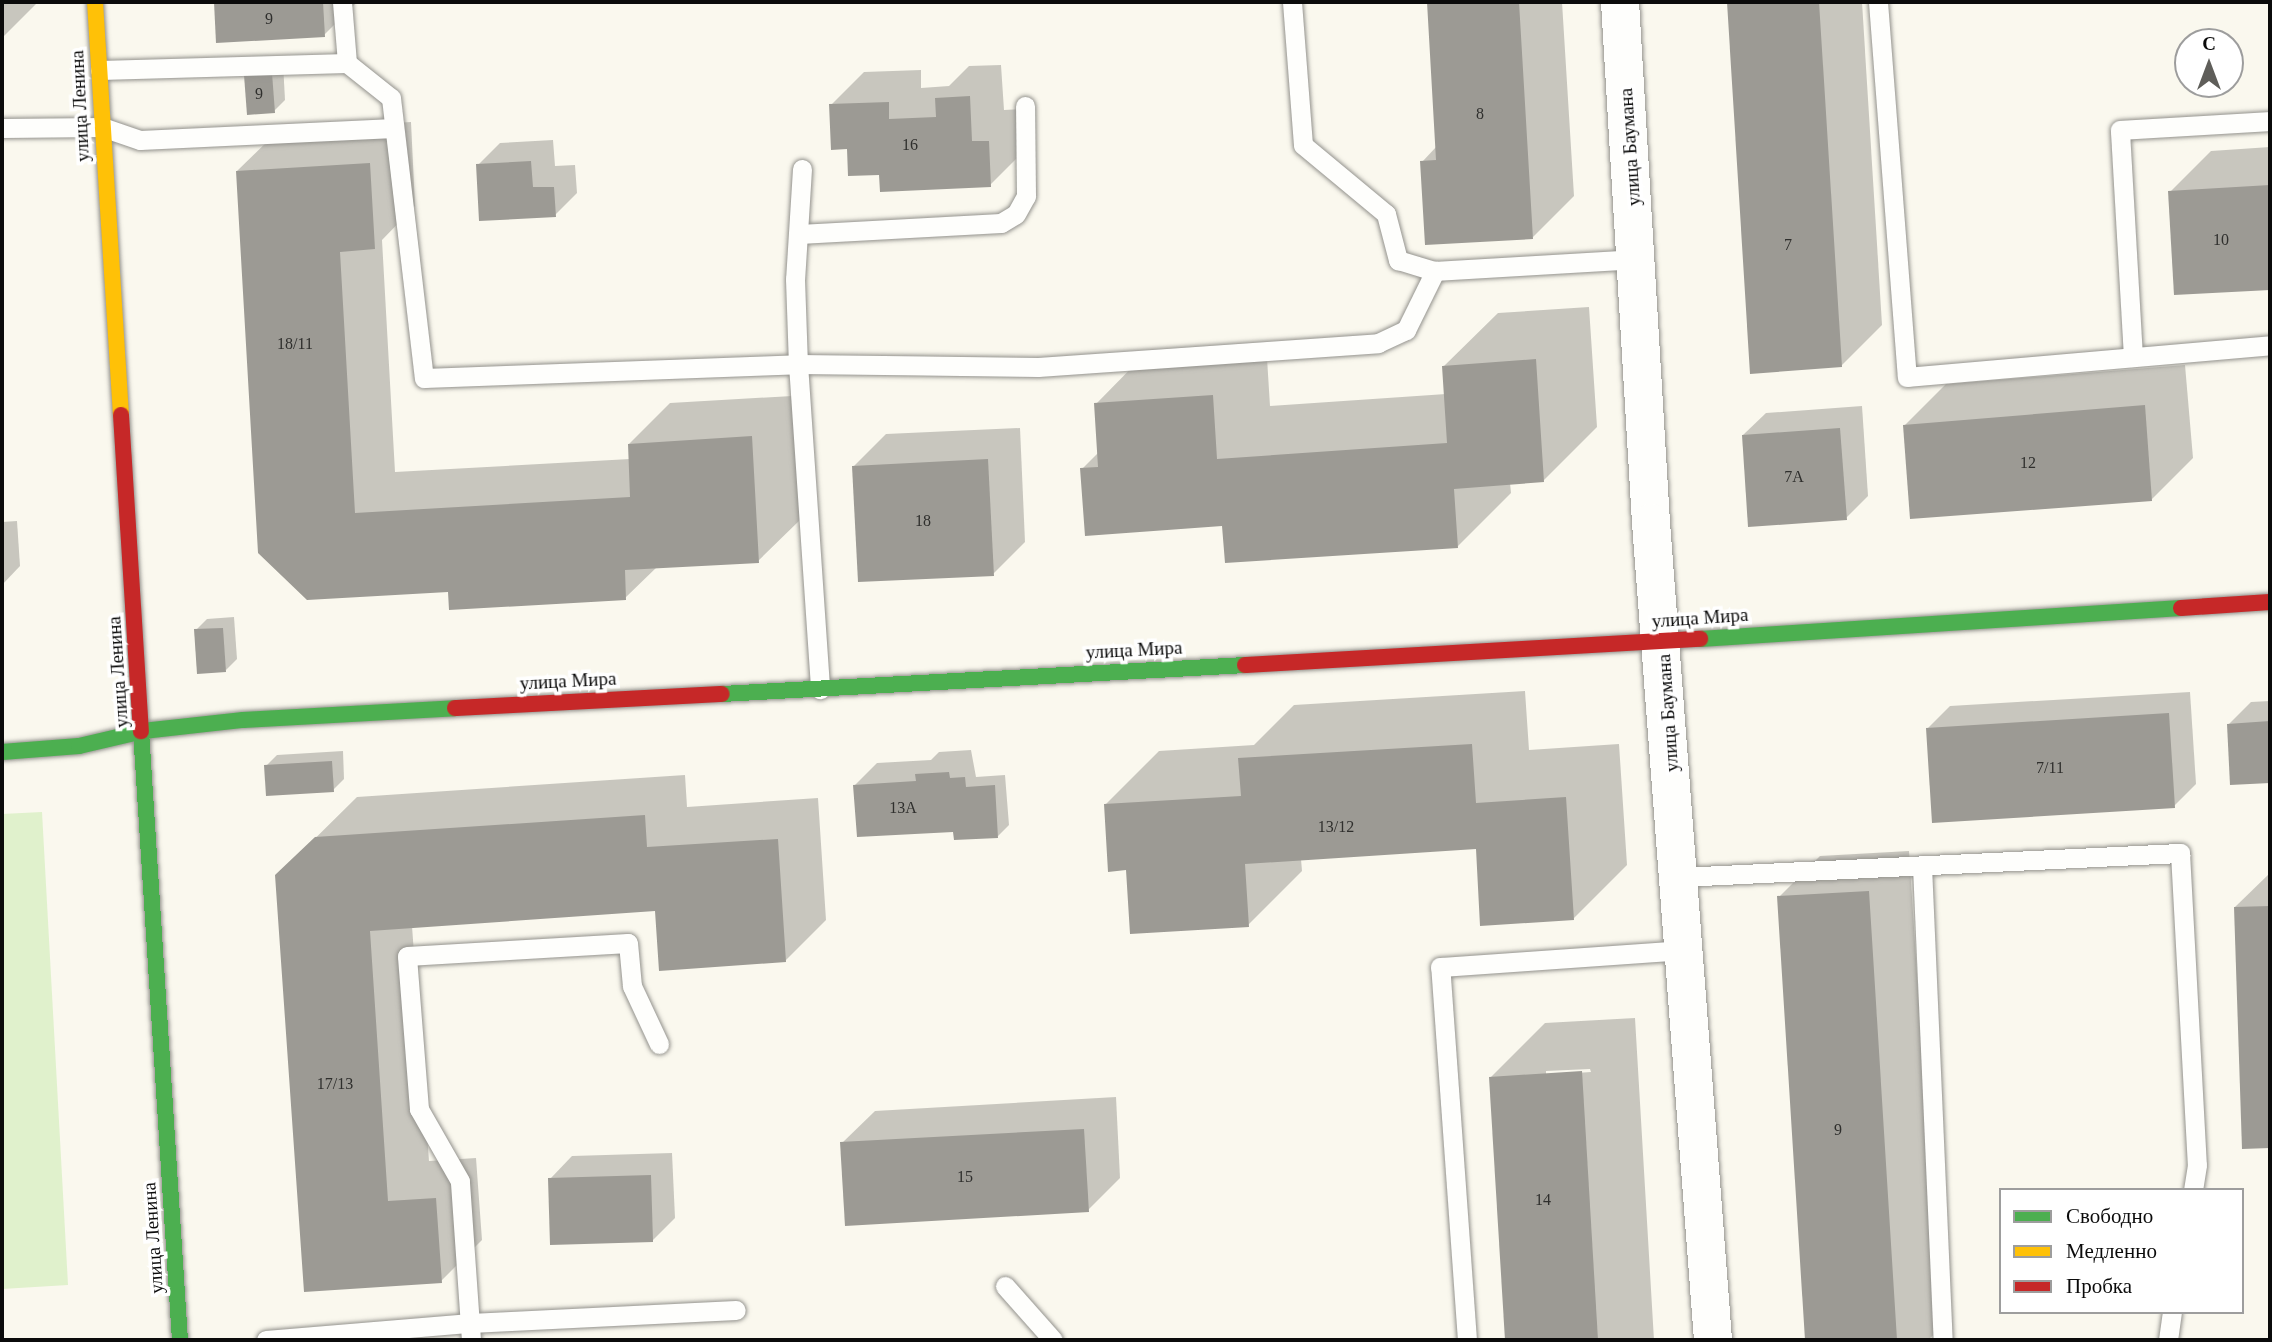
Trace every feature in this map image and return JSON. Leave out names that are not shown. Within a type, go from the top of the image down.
[{"type":"street","name":"улица Ленина","points":[[95,2],[180,1340]]},
{"type":"street","name":"улица Баумана","points":[[1620,2],[1662,642],[1713,1340]]},
{"type":"street","name":"улица Мира","points":[[2,752],[79,746],[143,731],[231,720],[1662,642],[2270,602]]},
{"type":"lane","points":[[342,2],[347,63]]},
{"type":"lane","points":[[1292,2],[1303,145],[1386,214],[1398,260],[1436,271],[1637,259]]},
{"type":"lane","points":[[1878,2],[1907,377],[2270,345]]},
{"type":"lane","points":[[100,70],[347,63],[391,98],[424,379],[798,364],[1038,367],[1378,343],[1406,330],[1436,271]]},
{"type":"lane","points":[[799,234],[1001,223],[1016,214],[1026,196],[1029,177],[1025,106]]},
{"type":"lane","points":[[2133,357],[2120,130],[2270,121]]},
{"type":"lane","points":[[2,128],[102,127],[140,140],[394,128]]},
{"type":"lane","points":[[802,169],[795,279],[798,364],[820,689]]},
{"type":"lane","points":[[1680,877],[2180,853],[2197,1165],[2193,1188]]},
{"type":"lane","points":[[1922,866],[1943,1340]]},
{"type":"lane","points":[[471,1332],[460,1181],[419,1109],[407,956],[628,943],[632,986],[659,1044]]},
{"type":"lane","points":[[1467,1340],[1440,967],[1685,950]]},
{"type":"lane","points":[[1005,1286],[1053,1340]]},
{"type":"lane","points":[[266,1340],[471,1332],[736,1310]]},
{"type":"lane","points":[[2168,1340],[2172,1314]]},
{"type":"green space","points":[[42,812],[68,1285],[2,1289],[2,814]]},
{"type":"building","points":[[214,2],[323,2],[325,37],[216,43]]},
{"type":"building","points":[[1427,2],[1519,2],[1533,239],[1425,245],[1420,161],[1436,160]]},
{"type":"building","points":[[1727,2],[1819,2],[1842,367],[1750,374]]},
{"type":"building","points":[[272,73],[275,113],[247,115],[244,75]]},
{"type":"building","points":[[970,96],[972,141],[989,141],[991,187],[880,192],[879,175],[848,176],[847,149],[831,150],[829,104],[889,102],[889,119],[936,117],[935,98]]},
{"type":"building","points":[[531,161],[533,187],[554,187],[556,217],[479,221],[476,164]]},
{"type":"building","points":[[370,163],[375,249],[340,252],[355,513],[630,497],[628,444],[752,436],[759,563],[625,570],[626,600],[449,610],[448,592],[307,600],[258,553],[236,171]]},
{"type":"building","points":[[2270,185],[2270,290],[2174,295],[2168,191]]},
{"type":"building","points":[[1536,359],[1544,482],[1454,489],[1458,548],[1225,563],[1222,526],[1085,536],[1080,468],[1098,467],[1094,403],[1213,395],[1217,459],[1447,443],[1442,366]]},
{"type":"building","points":[[2145,405],[2152,501],[1910,519],[1903,425]]},
{"type":"building","points":[[1840,428],[1847,520],[1748,527],[1742,435]]},
{"type":"building","points":[[988,459],[994,576],[858,582],[852,466]]},
{"type":"building","points":[[223,628],[226,672],[197,674],[194,629]]},
{"type":"building","points":[[2169,713],[2175,808],[1932,823],[1926,728]]},
{"type":"building","points":[[2270,721],[2270,783],[2230,785],[2227,724]]},
{"type":"building","points":[[1472,744],[1476,803],[1566,797],[1574,920],[1480,926],[1476,849],[1245,864],[1249,927],[1130,934],[1126,870],[1108,872],[1104,804],[1241,796],[1238,758]]},
{"type":"building","points":[[332,761],[334,792],[266,796],[264,765]]},
{"type":"building","points":[[949,772],[950,778],[965,777],[966,787],[995,785],[998,838],[954,840],[953,832],[857,837],[853,785],[916,781],[915,774]]},
{"type":"building","points":[[645,815],[647,847],[778,839],[786,962],[659,971],[655,911],[370,931],[388,1201],[436,1198],[442,1283],[304,1292],[275,875],[315,837]]},
{"type":"building","points":[[1869,891],[1897,1340],[1805,1340],[1777,896]]},
{"type":"building","points":[[2270,906],[2270,1148],[2242,1149],[2234,907]]},
{"type":"building","points":[[1582,1071],[1598,1340],[1505,1340],[1489,1077]]},
{"type":"building","points":[[1084,1129],[1089,1212],[845,1226],[840,1142]]},
{"type":"building","points":[[651,1175],[653,1242],[550,1245],[548,1178]]},
{"type":"traffic: fast","points":[[1700,639],[2181,608]]},
{"type":"traffic: fast","points":[[722,694],[1245,665]]},
{"type":"traffic: fast","points":[[2,752],[79,746],[143,731],[243,720],[455,708]]},
{"type":"traffic: fast","points":[[141,731],[180,1340]]},
{"type":"traffic: slow","points":[[95,2],[121,415]]},
{"type":"traffic: jam","points":[[121,415],[141,731]]},
{"type":"traffic: jam","points":[[2181,608],[2270,602]]},
{"type":"traffic: jam","points":[[1245,665],[1700,639]]},
{"type":"traffic: jam","points":[[455,708],[722,694]]}]
